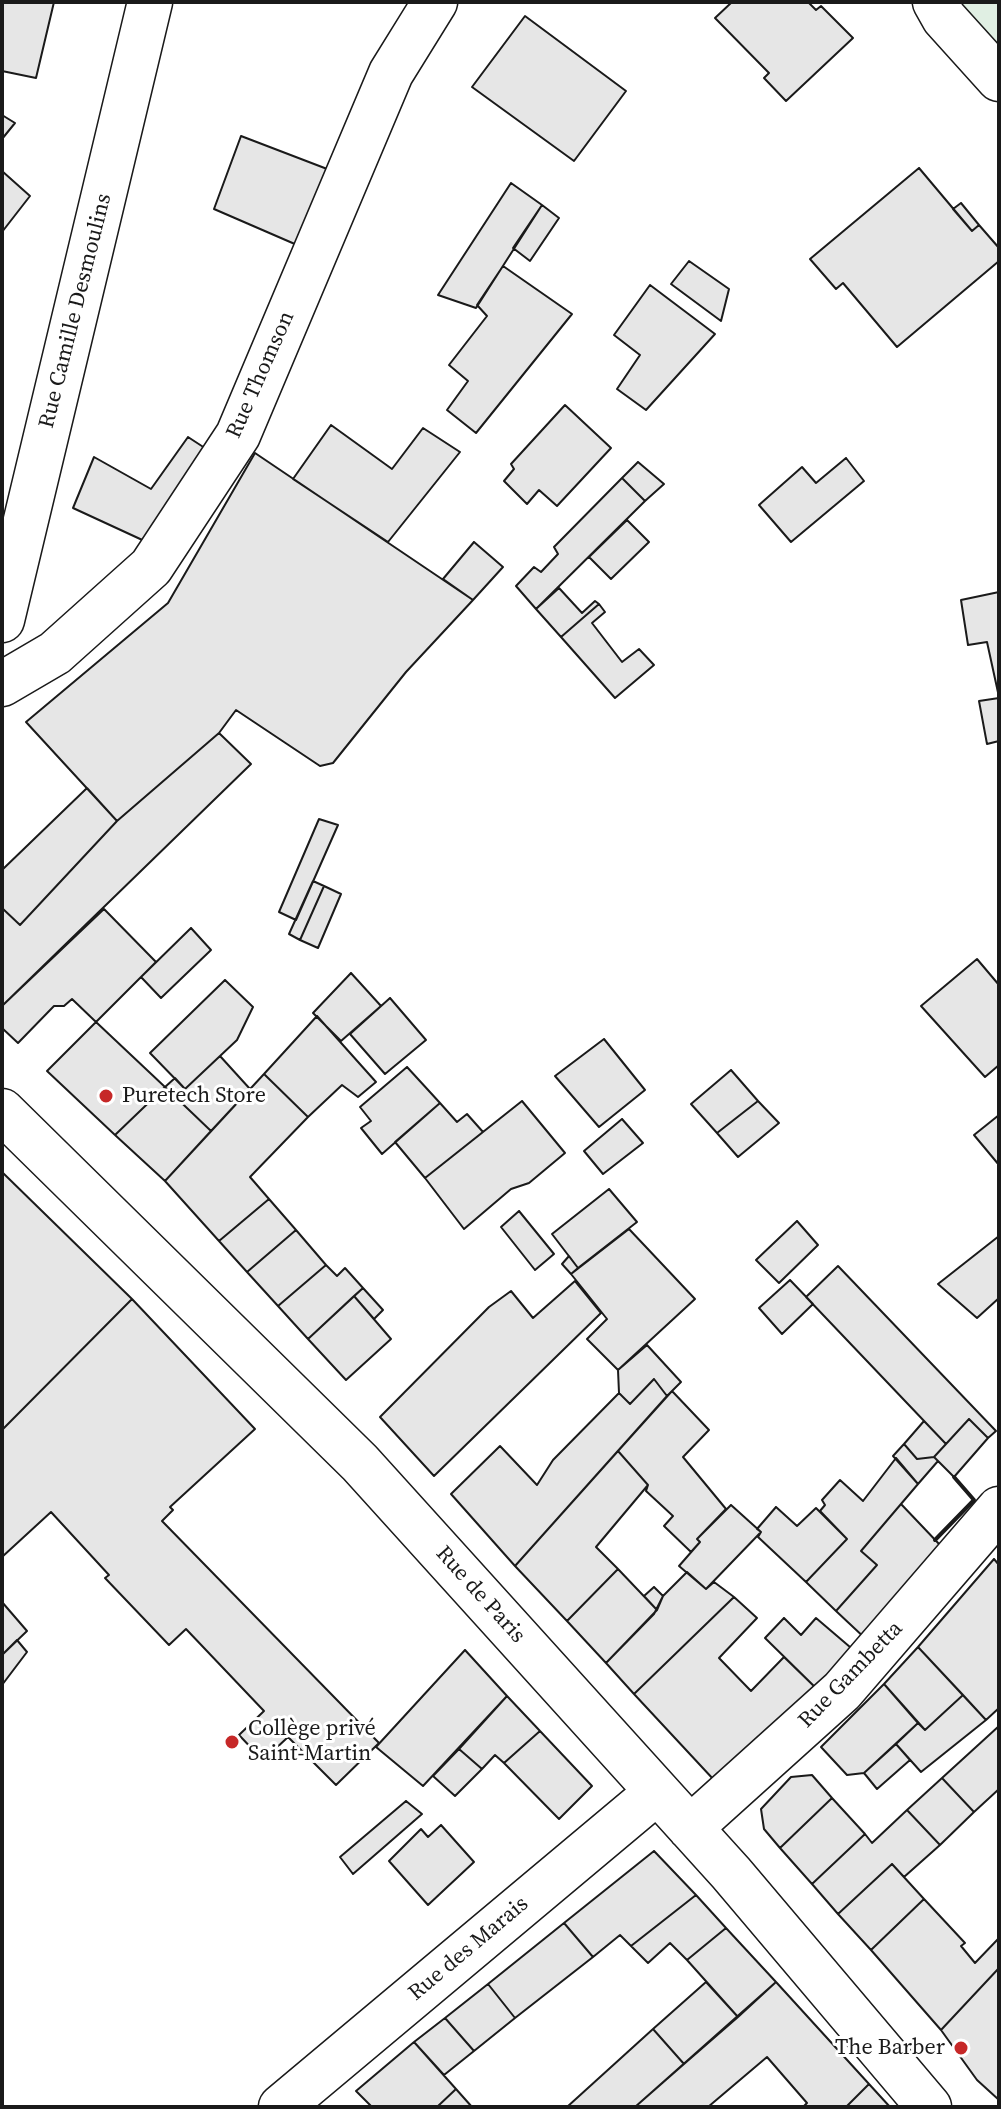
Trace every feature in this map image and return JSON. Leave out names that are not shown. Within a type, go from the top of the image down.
[{"type":"street","name":"Rue Camille Desmoulins","points":[[2,620],[150,2]]},
{"type":"street","name":"Rue Thomson","points":[[2,684],[55,653],[151,567],[238,435],[391,73],[435,2]]},
{"type":"street","points":[[935,2],[944,18],[999,79]]},
{"type":"street","name":"Rue de Paris","points":[[2,1111],[360,1463],[690,1828],[929,2107]]},
{"type":"street","name":"Rue Gambetta","points":[[690,1828],[842,1691],[999,1509]]},
{"type":"street","name":"Rue des Marais","points":[[281,2107],[657,1792]]},
{"type":"green space","points":[[957,2],[999,2],[999,51]]},
{"type":"building","points":[[2,2],[54,2],[36,78],[2,71]]},
{"type":"building","points":[[732,2],[808,2],[816,10],[821,6],[853,38],[786,101],[764,78],[769,73],[715,18]]},
{"type":"building","points":[[525,16],[626,91],[574,161],[472,87]]},
{"type":"building","points":[[2,115],[15,123],[2,139]]},
{"type":"building","points":[[241,136],[335,172],[304,248],[214,209]]},
{"type":"building","points":[[919,168],[972,231],[979,225],[999,248],[999,261],[897,347],[843,283],[836,289],[810,259]]},
{"type":"building","points":[[2,171],[30,196],[2,232]]},
{"type":"building","points":[[511,183],[542,205],[476,308],[438,295]]},
{"type":"building","points":[[961,203],[979,225],[972,231],[953,209]]},
{"type":"building","points":[[542,205],[559,218],[530,261],[513,248]]},
{"type":"building","points":[[689,261],[729,289],[721,321],[671,284]]},
{"type":"building","points":[[503,266],[572,314],[476,433],[447,410],[468,381],[449,365],[487,316],[477,305]]},
{"type":"building","points":[[650,285],[715,334],[646,410],[617,389],[640,355],[614,335]]},
{"type":"building","points":[[565,405],[611,448],[557,506],[539,490],[527,504],[504,481],[514,469],[511,464]]},
{"type":"building","points":[[331,425],[392,469],[423,428],[460,452],[388,542],[293,479]]},
{"type":"building","points":[[188,437],[214,454],[151,544],[73,508],[94,457],[151,489]]},
{"type":"building","points":[[255,453],[473,600],[406,672],[333,763],[320,766],[236,710],[219,733],[117,821],[26,722],[168,603]]},
{"type":"building","points":[[846,458],[864,481],[791,542],[759,505],[802,467],[816,483]]},
{"type":"building","points":[[638,462],[664,484],[645,501],[622,478]]},
{"type":"building","points":[[622,478],[645,501],[536,609],[516,586],[534,567],[541,572],[558,554],[554,547]]},
{"type":"building","points":[[627,520],[649,542],[611,579],[589,557]]},
{"type":"building","points":[[474,542],[503,567],[473,600],[443,579]]},
{"type":"building","points":[[559,588],[582,613],[595,601],[599,604],[561,637],[536,609]]},
{"type":"building","points":[[999,592],[999,697],[987,642],[968,645],[961,600]]},
{"type":"building","points":[[599,604],[605,612],[592,623],[622,662],[639,649],[654,665],[615,698],[561,637]]},
{"type":"building","points":[[999,698],[999,741],[987,744],[979,701]]},
{"type":"building","points":[[219,733],[251,764],[2,1006],[2,908],[20,925],[117,821]]},
{"type":"building","points":[[87,788],[117,821],[20,925],[2,908],[2,870]]},
{"type":"building","points":[[319,819],[338,825],[296,920],[279,912]]},
{"type":"building","points":[[313,881],[324,886],[300,940],[289,934]]},
{"type":"building","points":[[324,886],[341,894],[318,948],[300,940]]},
{"type":"building","points":[[104,909],[156,962],[96,1022],[72,999],[64,1006],[54,1006],[18,1043],[2,1028],[2,1006]]},
{"type":"building","points":[[191,928],[211,950],[161,998],[141,977]]},
{"type":"building","points":[[977,959],[999,985],[999,1065],[985,1077],[921,1006]]},
{"type":"building","points":[[351,973],[381,1006],[341,1041],[313,1013]]},
{"type":"building","points":[[225,980],[253,1007],[237,1040],[185,1089],[150,1053]]},
{"type":"building","points":[[390,998],[426,1040],[385,1074],[350,1034]]},
{"type":"building","points":[[317,1016],[376,1082],[358,1097],[342,1085],[308,1117],[264,1074]]},
{"type":"building","points":[[96,1022],[165,1087],[115,1135],[47,1071]]},
{"type":"building","points":[[604,1039],[645,1090],[599,1127],[555,1076]]},
{"type":"building","points":[[220,1056],[250,1089],[211,1131],[165,1087],[175,1078],[185,1089]]},
{"type":"building","points":[[407,1067],[440,1103],[382,1154],[361,1128],[371,1121],[360,1107]]},
{"type":"building","points":[[731,1070],[758,1101],[717,1133],[691,1104]]},
{"type":"building","points":[[264,1074],[308,1117],[250,1177],[269,1199],[219,1241],[165,1181]]},
{"type":"building","points":[[165,1087],[211,1131],[165,1181],[115,1135]]},
{"type":"building","points":[[522,1101],[565,1153],[529,1183],[511,1189],[464,1229],[425,1178]]},
{"type":"building","points":[[758,1101],[779,1123],[738,1157],[717,1133]]},
{"type":"building","points":[[440,1103],[457,1122],[467,1114],[483,1132],[425,1178],[395,1142]]},
{"type":"building","points":[[999,1115],[999,1165],[974,1135]]},
{"type":"building","points":[[622,1119],[643,1143],[603,1174],[584,1151]]},
{"type":"building","points":[[2,1172],[132,1299],[2,1430]]},
{"type":"building","points":[[609,1189],[637,1222],[578,1268],[552,1234]]},
{"type":"building","points":[[269,1199],[296,1230],[247,1272],[219,1241]]},
{"type":"building","points":[[519,1211],[554,1254],[535,1270],[501,1227]]},
{"type":"building","points":[[797,1221],[818,1245],[779,1283],[756,1260]]},
{"type":"building","points":[[629,1229],[695,1299],[618,1370],[587,1339],[607,1319],[571,1274]]},
{"type":"building","points":[[296,1230],[326,1265],[278,1306],[247,1272]]},
{"type":"building","points":[[999,1236],[999,1298],[977,1318],[938,1284]]},
{"type":"building","points":[[569,1256],[578,1268],[571,1274],[562,1264]]},
{"type":"building","points":[[326,1265],[337,1276],[345,1268],[363,1288],[308,1339],[278,1306]]},
{"type":"building","points":[[838,1266],[996,1431],[988,1438],[969,1419],[946,1444],[806,1297]]},
{"type":"building","points":[[790,1280],[813,1304],[782,1334],[759,1308]]},
{"type":"building","points":[[575,1281],[601,1313],[434,1476],[380,1417],[489,1307],[511,1291],[533,1318]]},
{"type":"building","points":[[363,1288],[383,1310],[374,1319],[354,1296]]},
{"type":"building","points":[[354,1296],[391,1339],[346,1380],[308,1339]]},
{"type":"building","points":[[132,1299],[255,1429],[170,1507],[173,1510],[162,1521],[379,1743],[336,1785],[288,1737],[271,1753],[257,1754],[239,1735],[264,1711],[186,1629],[169,1645],[105,1578],[109,1575],[51,1512],[2,1557],[2,1430]]},
{"type":"building","points":[[647,1345],[681,1382],[667,1396],[654,1379],[630,1404],[619,1393],[618,1370]]},
{"type":"building","points":[[654,1379],[667,1396],[515,1566],[451,1494],[500,1446],[537,1485],[553,1460],[619,1393],[630,1404]]},
{"type":"building","points":[[672,1391],[709,1430],[683,1457],[726,1509],[697,1539],[700,1542],[691,1552],[664,1526],[673,1516],[646,1491],[648,1485],[618,1451]]},
{"type":"building","points":[[969,1419],[988,1438],[954,1477],[934,1457]]},
{"type":"building","points":[[924,1421],[946,1444],[934,1457],[917,1459],[904,1444]]},
{"type":"building","points":[[904,1444],[917,1459],[934,1457],[938,1461],[918,1484],[893,1456]]},
{"type":"building","points":[[618,1451],[648,1485],[596,1547],[618,1569],[567,1621],[515,1566]]},
{"type":"building","points":[[896,1458],[918,1484],[861,1551],[877,1565],[836,1611],[806,1582],[847,1539],[820,1511],[825,1505],[822,1500],[840,1480],[863,1501]]},
{"type":"building","points":[[901,1504],[940,1545],[868,1641],[836,1611],[877,1565],[861,1551]]},
{"type":"building","points":[[731,1505],[761,1532],[706,1589],[679,1566],[700,1542],[697,1539]]},
{"type":"building","points":[[776,1507],[797,1526],[816,1508],[847,1539],[806,1582],[758,1537],[761,1532],[757,1529]]},
{"type":"building","points":[[994,1559],[999,1565],[999,1708],[986,1720],[918,1647]]},
{"type":"building","points":[[618,1569],[657,1610],[606,1663],[567,1621]]},
{"type":"building","points":[[687,1572],[706,1589],[714,1582],[734,1597],[634,1694],[606,1663],[654,1614],[663,1596]]},
{"type":"building","points":[[654,1587],[663,1596],[657,1610],[644,1596]]},
{"type":"building","points":[[734,1597],[757,1618],[719,1658],[751,1691],[784,1657],[820,1692],[714,1780],[634,1694]]},
{"type":"building","points":[[2,1602],[27,1631],[2,1655]]},
{"type":"building","points":[[784,1618],[801,1635],[816,1618],[857,1653],[820,1692],[765,1638]]},
{"type":"building","points":[[17,1640],[27,1652],[2,1685],[2,1655]]},
{"type":"building","points":[[918,1647],[963,1695],[925,1730],[884,1684]]},
{"type":"building","points":[[465,1650],[507,1696],[423,1786],[376,1747]]},
{"type":"building","points":[[884,1684],[918,1723],[864,1773],[847,1775],[821,1747]]},
{"type":"building","points":[[963,1695],[986,1720],[921,1772],[896,1744],[918,1723],[925,1730]]},
{"type":"building","points":[[507,1696],[540,1731],[504,1763],[495,1755],[482,1769],[459,1749]]},
{"type":"building","points":[[999,1726],[999,1789],[974,1812],[942,1778]]},
{"type":"building","points":[[540,1731],[592,1786],[559,1819],[504,1763]]},
{"type":"building","points":[[896,1744],[910,1760],[877,1789],[864,1773]]},
{"type":"building","points":[[459,1749],[482,1769],[455,1796],[433,1776]]},
{"type":"building","points":[[812,1775],[832,1798],[780,1848],[764,1829],[761,1809],[791,1777]]},
{"type":"building","points":[[942,1778],[974,1812],[940,1845],[907,1810]]},
{"type":"building","points":[[832,1798],[865,1834],[812,1884],[780,1848]]},
{"type":"building","points":[[406,1801],[422,1814],[353,1874],[340,1857]]},
{"type":"building","points":[[907,1810],[940,1845],[904,1877],[892,1864],[838,1914],[812,1884],[865,1834],[872,1843]]},
{"type":"building","points":[[441,1825],[474,1862],[428,1905],[389,1861],[421,1829],[428,1837]]},
{"type":"building","points":[[654,1851],[696,1895],[631,1946],[620,1935],[593,1957],[564,1923]]},
{"type":"building","points":[[892,1864],[924,1899],[871,1950],[838,1914]]},
{"type":"building","points":[[696,1895],[726,1928],[687,1960],[670,1943],[648,1963],[631,1946]]},
{"type":"building","points":[[924,1899],[965,1943],[961,1946],[975,1963],[999,1938],[999,1968],[941,2030],[871,1950]]},
{"type":"building","points":[[564,1923],[593,1957],[515,2018],[488,1984]]},
{"type":"building","points":[[726,1928],[776,1982],[738,2017],[687,1960]]},
{"type":"building","points":[[999,1968],[999,2100],[977,2080],[941,2030]]},
{"type":"building","points":[[706,1982],[738,2017],[684,2064],[653,2029]]},
{"type":"building","points":[[776,1982],[869,2084],[846,2107],[803,2107],[807,2103],[767,2057],[708,2107],[635,2107]]},
{"type":"building","points":[[488,1984],[515,2018],[474,2051],[445,2018]]},
{"type":"building","points":[[445,2018],[474,2051],[444,2075],[414,2042]]},
{"type":"building","points":[[653,2029],[684,2064],[635,2107],[567,2107]]},
{"type":"building","points":[[414,2042],[456,2089],[437,2107],[372,2107],[356,2091]]},
{"type":"building","points":[[869,2084],[890,2107],[846,2107]]},
{"type":"building","points":[[456,2089],[472,2107],[437,2107]]},
{"type":"wall","points":[[935,1540],[974,1500],[954,1477]]},
{"type":"place","name":"Puretech Store","points":[[106,1096]]},
{"type":"place","name":"Collège privé Saint-Martin","points":[[232,1742]]},
{"type":"place","name":"The Barber","points":[[961,2048]]}]
